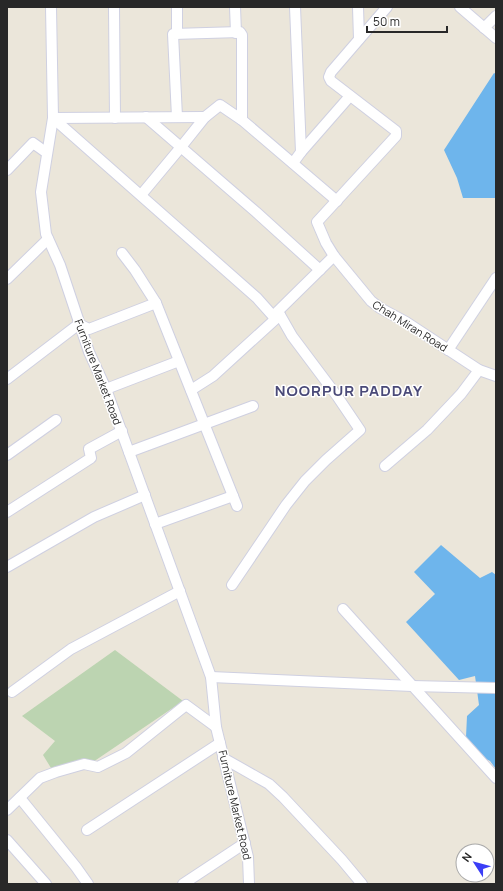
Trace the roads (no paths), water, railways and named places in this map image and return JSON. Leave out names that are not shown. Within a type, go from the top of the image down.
[{"type":"street","name":"Furniture Market Road","points":[[51,7],[53,118],[41,192],[46,234],[60,265],[89,352],[122,431],[211,676],[216,727],[248,857],[249,884]]},
{"type":"street","points":[[114,7],[115,118]]},
{"type":"street","points":[[177,7],[178,34]]},
{"type":"street","points":[[235,7],[236,33]]},
{"type":"street","points":[[296,7],[301,152]]},
{"type":"street","points":[[358,7],[359,39]]},
{"type":"street","points":[[141,195],[205,117],[220,104],[242,120],[337,201],[396,136],[396,131],[331,81],[329,77],[331,72],[387,7]]},
{"type":"street","points":[[460,7],[496,38]]},
{"type":"street","points":[[484,28],[496,16]]},
{"type":"street","points":[[177,118],[173,35],[240,32],[242,34],[242,120]]},
{"type":"street","points":[[293,163],[350,96]]},
{"type":"street","points":[[53,118],[205,117]]},
{"type":"street","points":[[53,118],[276,315],[337,396],[360,430],[305,481],[286,505],[232,585]]},
{"type":"street","points":[[146,118],[256,212],[320,270]]},
{"type":"street","points":[[7,170],[33,143],[47,153]]},
{"type":"street","name":"Chah Miran Road","points":[[337,201],[317,221],[317,223],[334,256],[371,301],[479,370],[496,376]]},
{"type":"street","points":[[7,279],[48,239]]},
{"type":"street","points":[[122,253],[156,303],[237,506]]},
{"type":"street","points":[[191,390],[213,376],[334,256]]},
{"type":"street","points":[[448,350],[496,278]]},
{"type":"street","points":[[7,379],[79,324],[89,329],[156,303]]},
{"type":"street","points":[[106,390],[179,361]]},
{"type":"street","points":[[386,466],[427,430],[461,394],[479,370]]},
{"type":"street","points":[[129,452],[253,406]]},
{"type":"street","points":[[7,455],[56,420]]},
{"type":"street","points":[[7,512],[91,458],[89,449],[122,431]]},
{"type":"street","points":[[7,567],[94,517],[145,495]]},
{"type":"street","points":[[155,524],[233,496]]},
{"type":"street","points":[[12,692],[71,649],[180,591]]},
{"type":"street","points":[[344,609],[496,778]]},
{"type":"street","points":[[211,676],[412,686],[496,688]]},
{"type":"street","points":[[7,810],[40,778],[84,764],[98,767],[126,753],[186,705],[216,727]]},
{"type":"street","points":[[88,830],[220,743]]},
{"type":"street","points":[[224,758],[269,784],[342,860],[362,884]]},
{"type":"street","points":[[20,798],[88,884]]},
{"type":"street","points":[[7,840],[46,884]]},
{"type":"street","points":[[182,884],[245,843]]},
{"type":"water","points":[[494,73],[496,74],[496,198],[463,198],[457,178],[444,150]]},
{"type":"water","points":[[441,545],[480,578],[492,572],[496,575],[496,769],[490,761],[480,756],[466,737],[467,716],[479,705],[475,676],[459,680],[406,622],[435,594],[414,572]]},
{"type":"district","name":"NOORPUR PADDAY","points":[[349,391]]}]
